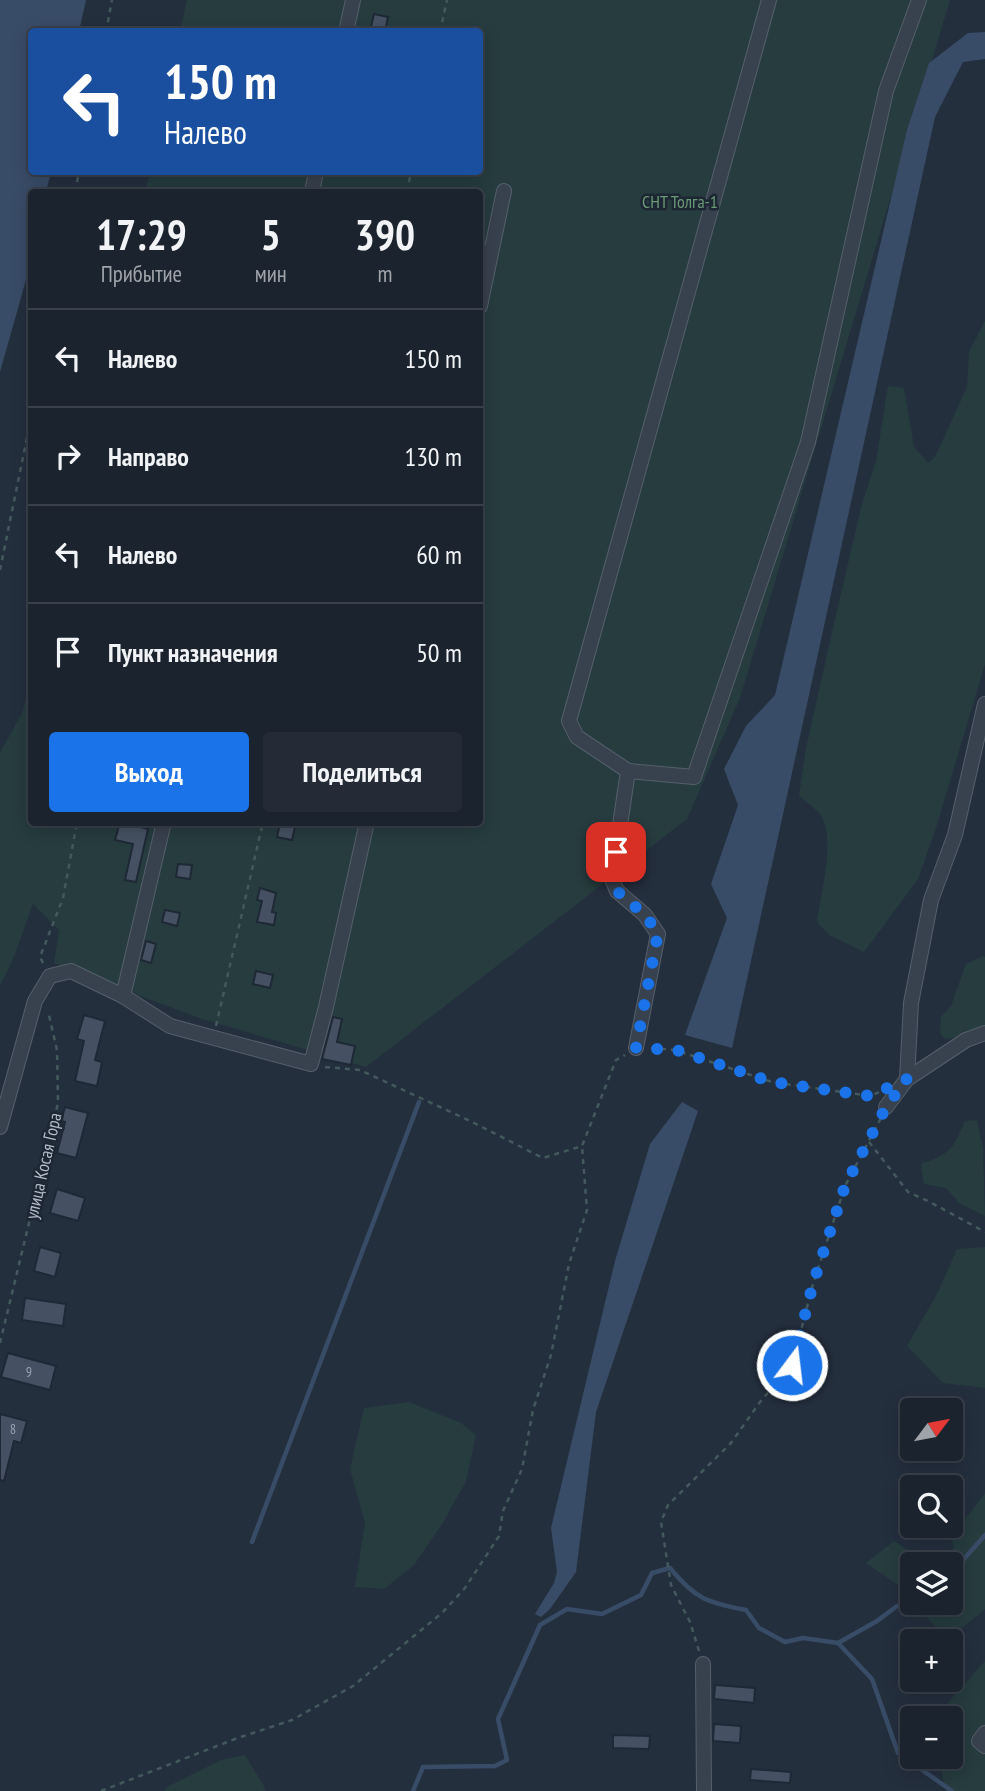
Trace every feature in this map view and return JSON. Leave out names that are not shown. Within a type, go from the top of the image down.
[{"type":"street","points":[[347,28],[353,0]]},
{"type":"street","points":[[769,0],[569,721],[577,737],[628,771],[694,777],[808,442],[886,91],[919,0]]},
{"type":"street","points":[[483,292],[504,191]]},
{"type":"street","points":[[907,1079],[911,1003],[932,900],[955,835],[985,704]]},
{"type":"street","points":[[628,771],[612,879],[617,891],[645,915],[658,933],[636,1048]]},
{"type":"street","points":[[123,996],[163,826]]},
{"type":"street","points":[[0,1127],[35,1001],[50,976],[71,971],[123,996],[170,1026],[311,1064],[366,826]]},
{"type":"street","points":[[886,1107],[907,1079],[966,1040],[985,1032]]},
{"type":"street","points":[[703,1664],[704,1791]]},
{"type":"street","points":[[985,1733],[979,1741],[985,1746]]},
{"type":"path","points":[[107,28],[112,0]]},
{"type":"path","points":[[441,28],[447,0]]},
{"type":"path","points":[[0,570],[28,433]]},
{"type":"path","points":[[50,976],[40,957],[63,898],[77,826]]},
{"type":"path","points":[[214,1036],[262,826]]},
{"type":"path","name":"улица Косая Гора","points":[[0,1343],[58,1103],[57,1050],[41,989]]},
{"type":"path","points":[[102,1791],[235,1739],[292,1720],[362,1679],[442,1613],[465,1588],[499,1536],[503,1511],[522,1469],[533,1410],[551,1355],[569,1264],[587,1210],[582,1146],[616,1060],[636,1048],[676,1050],[772,1082],[870,1096],[883,1090]]},
{"type":"path","points":[[311,1064],[337,1070],[360,1070],[543,1158],[582,1146]]},
{"type":"path","points":[[703,1664],[690,1622],[674,1596],[665,1558],[661,1522],[668,1505],[731,1443],[760,1402],[792,1365],[813,1284],[845,1186],[886,1107]]},
{"type":"path","points":[[868,1142],[908,1192],[985,1232]]},
{"type":"green space","name":"СНТ Толга-1","points":[[187,0],[950,0],[740,698],[687,819],[366,1067],[202,1019],[54,963],[59,930],[33,904],[0,986],[0,753],[22,713],[28,692],[28,826],[483,826],[483,189],[146,189],[149,175],[483,175],[483,28],[181,28]]},
{"type":"green space","points":[[985,321],[985,664],[918,879],[864,952],[831,936],[817,922],[826,866],[827,837],[820,814],[799,796],[806,748],[862,504],[876,461],[888,386],[904,388],[914,447],[928,463],[935,457],[967,387],[969,352]]},
{"type":"green space","points":[[983,956],[985,1025],[958,1037],[945,1039],[940,1033],[941,1017],[951,1006],[966,964]]},
{"type":"green space","points":[[977,1120],[983,1148],[985,1216],[959,1203],[946,1188],[924,1184],[921,1164],[945,1153],[957,1138],[965,1121]]},
{"type":"green space","points":[[985,1247],[985,1388],[943,1383],[907,1346],[937,1294],[957,1249]]},
{"type":"green space","points":[[409,1402],[461,1423],[476,1435],[466,1481],[444,1521],[414,1565],[384,1589],[355,1587],[365,1523],[350,1469],[364,1408]]},
{"type":"green space","points":[[985,1493],[985,1609],[960,1629],[937,1629],[925,1615],[963,1615],[963,1552],[951,1552],[954,1547],[951,1538],[963,1538],[963,1522]]},
{"type":"green space","points":[[894,1541],[911,1552],[900,1552],[900,1586],[866,1563]]},
{"type":"green space","points":[[985,1661],[985,1791],[946,1791],[941,1769],[963,1769],[963,1706],[945,1706],[957,1692],[963,1692],[963,1686]]},
{"type":"green space","points":[[245,1755],[265,1791],[165,1791],[167,1787],[221,1760]]},
{"type":"water","points":[[0,0],[86,0],[80,28],[28,28],[28,175],[50,175],[47,189],[28,189],[28,273],[0,372]]},
{"type":"water","points":[[985,32],[985,59],[963,62],[935,117],[732,1048],[685,1035],[727,918],[711,884],[738,805],[724,769],[746,726],[775,695],[907,130],[929,63],[968,33]]},
{"type":"water","points":[[682,1102],[698,1111],[596,1412],[576,1572],[550,1609],[541,1617],[535,1614],[554,1583],[557,1572],[551,1528],[615,1261],[650,1144]]},
{"type":"building","points":[[374,14],[388,17],[386,28],[371,27]]},
{"type":"building","points":[[119,826],[148,829],[136,882],[125,880],[133,844],[115,840]]},
{"type":"building","points":[[279,826],[295,827],[292,840],[277,837]]},
{"type":"building","points":[[178,864],[192,865],[190,879],[176,877]]},
{"type":"building","points":[[260,888],[276,893],[272,912],[276,913],[274,925],[257,922],[262,901],[257,900]]},
{"type":"building","points":[[165,910],[180,913],[177,926],[162,922]]},
{"type":"building","points":[[146,941],[156,944],[151,963],[141,960]]},
{"type":"building","points":[[256,971],[273,975],[270,988],[253,984]]},
{"type":"building","points":[[84,1015],[105,1021],[95,1060],[102,1062],[97,1086],[75,1081],[84,1041],[77,1039]]},
{"type":"building","points":[[333,1017],[342,1019],[337,1042],[355,1046],[351,1065],[322,1059]]},
{"type":"building","points":[[65,1107],[88,1113],[76,1158],[57,1153],[65,1122],[61,1121]]},
{"type":"building","points":[[57,1189],[85,1198],[78,1221],[50,1213]]},
{"type":"building","points":[[40,1247],[61,1253],[55,1277],[34,1271]]},
{"type":"building","points":[[25,1298],[66,1304],[63,1326],[22,1320]]},
{"type":"building","points":[[8,1353],[56,1366],[50,1390],[1,1377]]},
{"type":"building","points":[[0,1414],[27,1421],[21,1443],[14,1441],[4,1481],[0,1480]]},
{"type":"building","points":[[715,1685],[755,1688],[754,1703],[714,1699]]},
{"type":"building","points":[[714,1724],[741,1726],[740,1743],[713,1741]]},
{"type":"building","points":[[613,1735],[650,1736],[649,1749],[613,1748]]},
{"type":"building","points":[[751,1769],[791,1772],[790,1783],[750,1780]]},
{"type":"waterway","points":[[252,1542],[419,1102]]},
{"type":"waterway","points":[[963,1561],[985,1535]]},
{"type":"waterway","points":[[413,1791],[423,1767],[495,1766],[507,1760],[498,1719],[540,1625],[567,1609],[602,1614],[641,1595],[652,1573],[670,1568],[695,1593],[712,1602],[746,1610],[759,1628],[785,1642],[803,1638],[838,1643],[872,1679],[898,1753],[952,1791]]},
{"type":"waterway","points":[[838,1643],[900,1606]]},
{"type":"route","points":[[616,852],[612,879],[617,891],[645,915],[658,933],[636,1048],[676,1050],[772,1082],[870,1096],[907,1079],[886,1107],[845,1186],[813,1284],[792,1365]]}]
